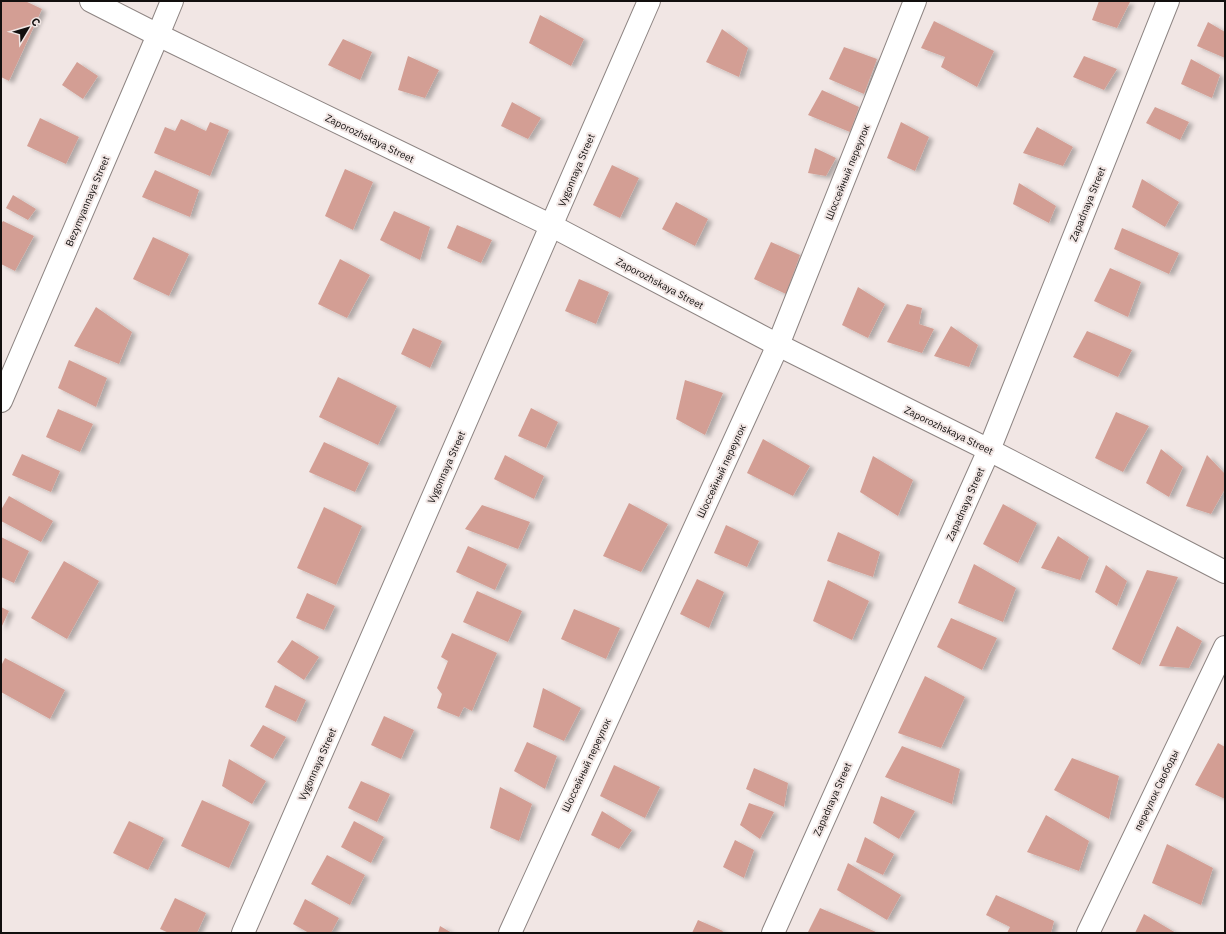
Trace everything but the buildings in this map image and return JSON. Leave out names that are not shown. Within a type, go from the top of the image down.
[{"type":"street","name":"Zaporozhskaya Street","points":[[91,1],[552,226],[778,346],[989,450],[1225,572]]},
{"type":"street","name":"Bezymyannaya Street","points":[[1,401],[172,1]]},
{"type":"street","name":"Vygonnaya Street","points":[[243,933],[649,1]]},
{"type":"street","name":"Шоссейный переулок","points":[[510,933],[778,346],[915,1]]},
{"type":"street","name":"Zapadnaya Street","points":[[773,933],[989,450],[1168,1]]},
{"type":"street","name":"переулок Свободы","points":[[1088,933],[1225,647]]}]
